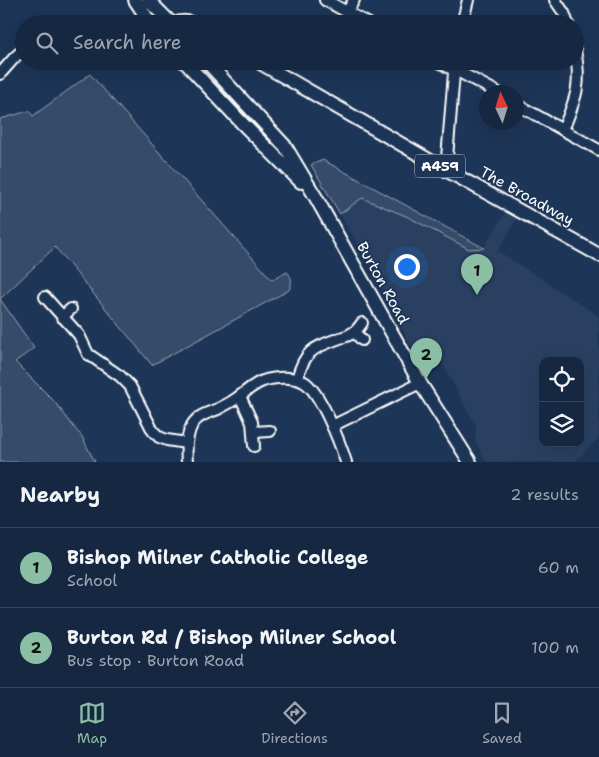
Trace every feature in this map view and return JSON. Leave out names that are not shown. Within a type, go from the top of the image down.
[{"type":"main road","points":[[135,0],[145,15]]},
{"type":"main road","points":[[148,0],[164,15]]},
{"type":"main road","name":"Burton Road","points":[[192,70],[230,111],[315,196]]},
{"type":"main road","points":[[211,70],[215,78],[236,102],[230,111]]},
{"type":"main road","name":"Burton Road","points":[[214,70],[285,146],[420,384],[470,462]]},
{"type":"main road","name":"The Broadway","points":[[269,70],[282,76]]},
{"type":"main road","name":"The Broadway","points":[[272,70],[599,255]]},
{"type":"street","points":[[325,0],[352,15]]},
{"type":"street","points":[[347,12],[354,0]]},
{"type":"street","points":[[464,15],[468,0]]},
{"type":"street","points":[[555,0],[565,15]]},
{"type":"street","points":[[0,74],[15,57]]},
{"type":"street","points":[[446,170],[455,70]]},
{"type":"street","points":[[460,70],[484,85]]},
{"type":"street","points":[[563,130],[575,102],[579,82],[578,70]]},
{"type":"street","points":[[524,108],[599,150]]},
{"type":"street","points":[[46,298],[82,339],[88,354],[120,376],[130,386],[153,431],[159,437],[186,444]]},
{"type":"street","points":[[62,317],[71,309]]},
{"type":"street","points":[[297,379],[301,365],[312,350],[354,332],[362,323]]},
{"type":"street","points":[[354,332],[362,340]]},
{"type":"street","points":[[187,462],[186,444],[192,426],[202,415],[240,396],[261,381],[284,378],[297,379],[310,385],[332,426],[346,462]]},
{"type":"street","points":[[332,426],[420,384]]},
{"type":"street","points":[[240,396],[252,422],[254,446]]},
{"type":"street","points":[[254,432],[270,431]]},
{"type":"shaded area","points":[[90,74],[272,280],[287,272],[291,278],[289,290],[152,365],[55,247],[0,299],[0,119],[29,111],[33,116]]},
{"type":"shaded area","points":[[323,160],[484,248],[506,211],[517,218],[498,251],[599,316],[599,437],[575,462],[488,462],[485,460],[475,441],[476,427],[438,355],[411,346],[376,275],[311,165]]},
{"type":"shaded area","points":[[323,160],[484,248],[469,249],[406,216],[362,198],[340,214],[311,165]]},
{"type":"shaded area","points":[[0,299],[34,348],[15,362],[54,401],[81,435],[95,462],[0,462]]},
{"type":"place","name":"Bishop Milner Catholic College","points":[[477,295]]},
{"type":"place","name":"Burton Rd / Bishop Milner School","points":[[426,379]]}]
